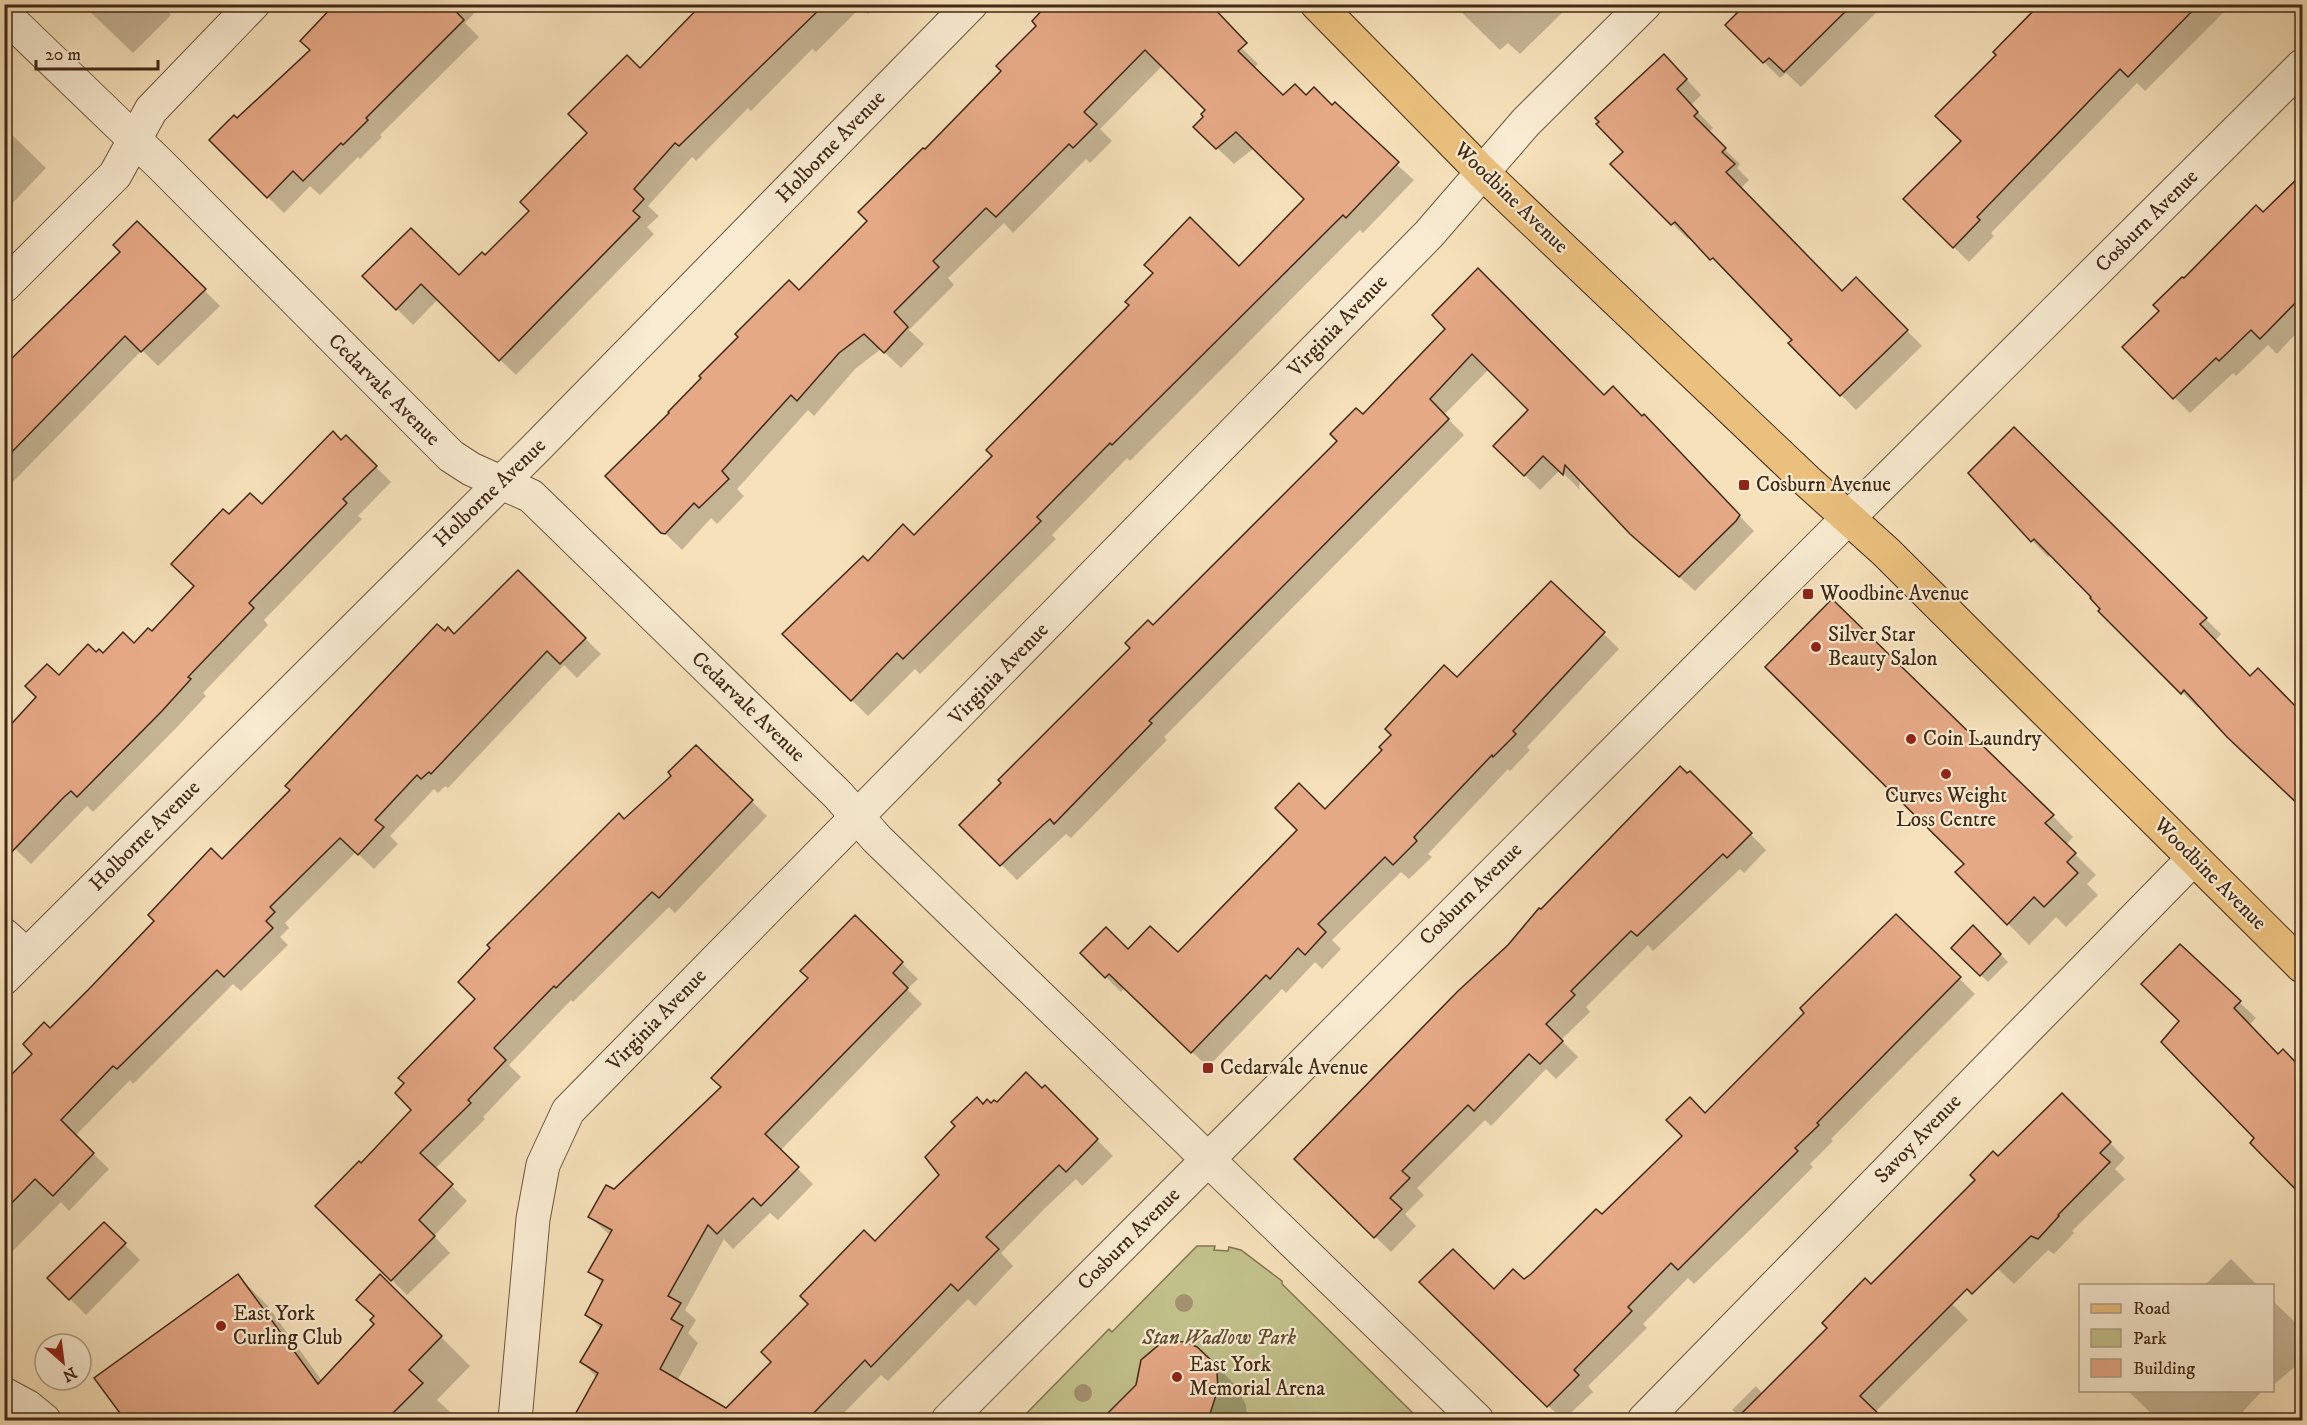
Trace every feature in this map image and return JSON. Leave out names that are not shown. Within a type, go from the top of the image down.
[{"type":"main road","name":"Woodbine Avenue","points":[[1317,4],[1483,173],[1848,520],[1886,552],[2302,966]]},
{"type":"street","points":[[4,286],[115,175],[151,110],[253,4]]},
{"type":"street","name":"Holborne Avenue","points":[[12,956],[500,482],[971,4]]},
{"type":"street","name":"Virginia Avenue","points":[[515,1420],[533,1219],[543,1165],[568,1111],[856,814],[886,789],[1453,209],[1526,122],[1645,4]]},
{"type":"street","name":"Cedarvale Avenue","points":[[4,14],[134,140],[450,456],[531,496],[856,814],[877,839],[1477,1420]]},
{"type":"street","name":"Cosburn Avenue","points":[[948,1420],[1848,520],[2300,73]]},
{"type":"street","name":"Savoy Avenue","points":[[1644,1420],[2193,859]]},
{"type":"street","points":[[4,1394],[28,1407],[44,1420]]},
{"type":"green space","name":"Stan Wadlow Park","points":[[1197,1246],[1215,1246],[1214,1250],[1228,1251],[1229,1247],[1241,1250],[1282,1281],[1282,1284],[1420,1420],[1020,1420],[1109,1329],[1112,1332]]},
{"type":"building","points":[[335,4],[449,4],[464,20],[366,118],[368,120],[343,145],[341,143],[303,181],[293,171],[267,198],[209,140],[234,115],[237,118],[310,50],[300,41]]},
{"type":"building","points":[[702,4],[825,4],[679,146],[675,143],[634,189],[644,199],[633,211],[640,217],[499,361],[421,284],[396,310],[362,276],[411,228],[459,275],[482,252],[485,255],[529,211],[520,202],[587,133],[568,114],[627,55],[640,68]]},
{"type":"building","points":[[1048,4],[1210,4],[1247,43],[1238,51],[1283,95],[1295,84],[1306,95],[1314,87],[1332,105],[1335,102],[1399,162],[1346,218],[1343,215],[1112,445],[1110,443],[1037,517],[1041,521],[903,659],[897,653],[851,701],[782,634],[863,556],[868,561],[903,524],[914,535],[992,456],[986,450],[1129,305],[1125,302],[1153,273],[1144,265],[1190,217],[1239,266],[1304,199],[1236,132],[1216,149],[1193,127],[1203,117],[1201,114],[1205,110],[1145,50],[1084,112],[1097,124],[1073,148],[1069,144],[996,217],[986,208],[933,261],[939,267],[894,312],[908,327],[884,353],[864,334],[839,353],[797,401],[791,395],[722,471],[729,479],[699,508],[694,503],[665,534],[661,533],[605,476],[669,413],[701,378],[699,376],[738,337],[735,334],[789,280],[799,290],[867,221],[858,212],[923,148],[925,149],[1001,71],[996,66],[1036,26],[1032,21]]},
{"type":"building","points":[[1746,4],[1853,4],[1784,72],[1769,58],[1763,63],[1725,25]]},
{"type":"building","points":[[2040,4],[2199,4],[2128,77],[2120,69],[1977,217],[1980,220],[1953,248],[1903,199],[1961,141],[1935,116],[1996,55],[1993,52]]},
{"type":"building","points":[[1664,54],[1687,79],[1677,89],[1698,112],[1694,116],[1726,148],[1722,152],[1735,164],[1726,172],[1842,291],[1856,277],[1908,330],[1840,396],[1788,343],[1792,340],[1713,258],[1710,260],[1675,222],[1671,225],[1610,164],[1623,152],[1596,124],[1599,122],[1595,118]]},
{"type":"building","points":[[2302,174],[2302,296],[2260,339],[2251,330],[2219,361],[2216,358],[2173,399],[2122,347],[2159,311],[2153,305],[2182,277],[2184,278],[2256,205],[2263,212]]},
{"type":"building","points":[[137,221],[206,289],[141,352],[125,336],[4,460],[4,366],[120,252],[113,245]]},
{"type":"building","points":[[1478,268],[1604,395],[1613,386],[1642,416],[1644,414],[1740,515],[1736,521],[1679,577],[1630,534],[1565,465],[1563,475],[1543,456],[1524,476],[1493,446],[1528,410],[1472,354],[1430,399],[1449,419],[1149,721],[1152,723],[1054,824],[1050,819],[1000,866],[959,825],[1001,783],[998,780],[1130,648],[1125,643],[1148,620],[1153,625],[1337,441],[1330,434],[1356,408],[1363,414],[1445,329],[1432,315]]},
{"type":"building","points":[[2014,427],[2207,618],[2200,624],[2250,676],[2258,668],[2302,713],[2302,808],[2227,737],[2184,690],[2181,694],[2098,611],[2100,609],[2091,597],[2034,539],[2031,542],[1968,473]]},
{"type":"building","points":[[333,431],[341,440],[346,435],[377,466],[343,499],[347,503],[249,603],[254,608],[188,677],[191,679],[162,711],[77,797],[71,791],[63,798],[4,860],[4,732],[36,697],[25,686],[47,664],[59,675],[88,644],[96,652],[99,649],[103,653],[123,632],[134,643],[148,628],[152,631],[194,586],[171,564],[223,509],[229,514],[250,493],[262,504]]},
{"type":"building","points":[[518,570],[586,638],[560,664],[547,651],[431,774],[429,772],[421,779],[417,775],[375,820],[384,827],[358,855],[340,838],[270,907],[275,912],[266,921],[273,928],[224,977],[217,970],[117,1069],[113,1066],[61,1120],[94,1153],[53,1196],[35,1179],[4,1211],[4,1082],[32,1054],[23,1044],[44,1022],[50,1028],[88,990],[154,921],[148,915],[211,848],[222,859],[290,790],[285,786],[437,624],[445,631],[448,627],[454,634]]},
{"type":"building","points":[[1551,581],[1605,632],[1513,731],[1516,734],[1493,757],[1492,755],[1414,837],[1417,841],[1393,865],[1385,857],[1318,924],[1326,932],[1305,955],[1298,948],[1270,979],[1266,975],[1191,1053],[1109,974],[1105,978],[1080,953],[1106,927],[1128,949],[1150,926],[1178,952],[1297,830],[1275,808],[1299,783],[1325,809],[1382,750],[1379,747],[1391,735],[1385,729],[1444,665],[1457,677]]},
{"type":"building","points":[[1832,599],[2054,815],[2045,823],[2076,853],[2067,862],[2078,873],[2044,907],[2034,897],[2007,925],[1955,872],[1964,864],[1765,667]]},
{"type":"building","points":[[696,745],[753,800],[659,898],[652,892],[556,988],[554,986],[494,1048],[506,1060],[468,1100],[471,1103],[420,1153],[453,1184],[419,1220],[435,1236],[391,1281],[315,1206],[359,1161],[361,1163],[411,1110],[395,1093],[404,1083],[398,1078],[475,999],[458,982],[490,948],[487,945],[619,813],[624,819],[671,776],[668,772]]},
{"type":"building","points":[[1680,766],[1687,773],[1690,771],[1752,833],[1727,858],[1723,854],[1637,936],[1631,931],[1571,991],[1575,995],[1546,1024],[1563,1041],[1540,1064],[1529,1054],[1474,1111],[1468,1105],[1402,1171],[1410,1178],[1390,1198],[1402,1209],[1374,1238],[1294,1159],[1458,991],[1508,945],[1539,908],[1541,909]]},
{"type":"building","points":[[1896,914],[1961,977],[1817,1123],[1819,1125],[1795,1148],[1798,1151],[1678,1270],[1671,1263],[1628,1307],[1632,1311],[1574,1370],[1579,1375],[1547,1407],[1419,1282],[1453,1249],[1494,1289],[1513,1269],[1524,1279],[1531,1274],[1596,1209],[1602,1214],[1682,1136],[1666,1120],[1690,1097],[1705,1113],[1804,1013],[1800,1008]]},
{"type":"building","points":[[855,915],[903,962],[893,973],[908,988],[765,1134],[799,1167],[761,1206],[753,1198],[717,1234],[708,1225],[668,1296],[681,1303],[671,1319],[683,1326],[660,1369],[726,1408],[771,1362],[761,1352],[808,1304],[800,1296],[864,1230],[875,1241],[939,1175],[925,1157],[955,1126],[951,1122],[977,1097],[983,1104],[987,1099],[991,1103],[994,1100],[997,1102],[1026,1072],[1042,1088],[1045,1085],[1098,1139],[1066,1172],[1059,1165],[986,1237],[999,1249],[958,1291],[951,1284],[871,1367],[865,1360],[807,1420],[572,1420],[598,1373],[580,1362],[602,1325],[585,1315],[603,1280],[588,1272],[612,1230],[588,1217],[606,1185],[614,1189],[721,1087],[711,1078],[808,978],[800,971]]},
{"type":"building","points":[[1973,925],[2001,954],[1980,976],[1951,948]]},
{"type":"building","points":[[2180,944],[2241,1001],[2234,1008],[2278,1054],[2283,1049],[2302,1069],[2302,1196],[2250,1143],[2254,1138],[2161,1042],[2179,1021],[2141,984]]},
{"type":"building","points":[[2062,1093],[2111,1142],[2100,1153],[2110,1162],[2038,1239],[2031,1236],[1972,1294],[1967,1289],[1860,1396],[1885,1420],[1735,1420],[1827,1328],[1822,1323],[1865,1278],[1871,1284],[1975,1180],[1970,1175],[1993,1151],[1998,1156]]},
{"type":"building","points":[[104,1222],[126,1243],[69,1300],[47,1278]]},
{"type":"building","name":"East York Curling Club","points":[[238,1274],[318,1384],[374,1324],[370,1320],[374,1316],[356,1300],[380,1274],[442,1336],[409,1370],[423,1383],[386,1420],[125,1420],[94,1378]]},
{"type":"building","name":"East York Memorial Arena","points":[[1168,1341],[1186,1342],[1197,1347],[1212,1361],[1217,1373],[1218,1389],[1208,1420],[1101,1420],[1136,1385],[1141,1360],[1160,1344]]},
{"type":"place","name":"Cosburn Avenue","points":[[1744,485]]},
{"type":"place","name":"Woodbine Avenue","points":[[1808,594]]},
{"type":"place","name":"Silver Star Beauty Salon","points":[[1816,647]]},
{"type":"place","name":"Coin Laundry","points":[[1911,739]]},
{"type":"place","name":"Curves Weight Loss Centre","points":[[1946,774]]},
{"type":"place","name":"Cedarvale Avenue","points":[[1208,1068]]},
{"type":"place","name":"East York Curling Club","points":[[221,1326]]},
{"type":"place","name":"East York Memorial Arena","points":[[1177,1377]]}]
